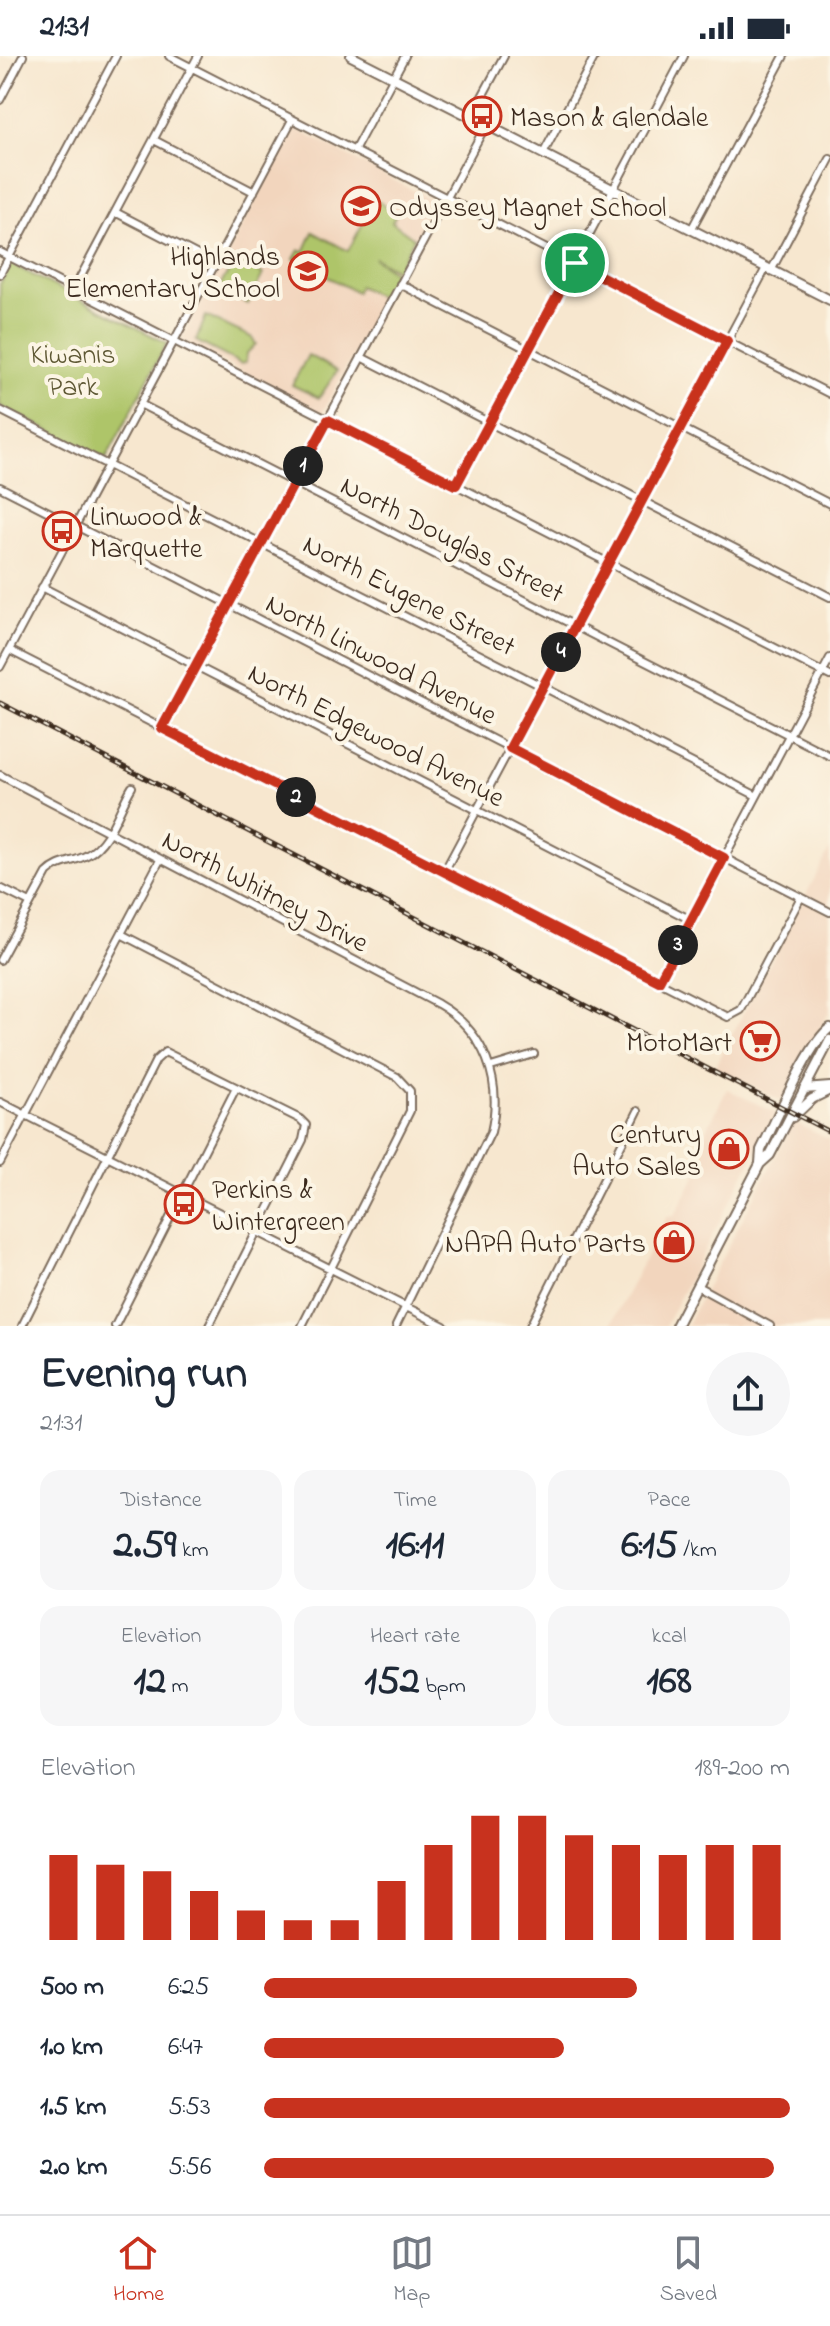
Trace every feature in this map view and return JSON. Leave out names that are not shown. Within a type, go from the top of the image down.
[{"type":"main road","points":[[351,56],[830,300]]},
{"type":"main road","points":[[760,1164],[761,1150],[821,1033],[830,1028]]},
{"type":"main road","points":[[676,1326],[760,1164],[770,1155],[830,1040]]},
{"type":"main road","points":[[815,1045],[820,1049],[815,1068]]},
{"type":"main road","points":[[794,1086],[830,1089]]},
{"type":"main road","points":[[804,1089],[816,1097]]},
{"type":"main road","points":[[787,1123],[816,1097],[830,1089]]},
{"type":"street","points":[[0,100],[23,56]]},
{"type":"street","points":[[0,274],[116,56]]},
{"type":"street","points":[[169,56],[830,394]]},
{"type":"street","points":[[74,289],[198,56]]},
{"type":"street","points":[[354,151],[405,56]]},
{"type":"street","points":[[471,117],[504,56]]},
{"type":"street","points":[[543,154],[595,56]]},
{"type":"street","points":[[456,485],[684,56]]},
{"type":"street","points":[[691,230],[784,56]]},
{"type":"street","points":[[0,667],[292,120]]},
{"type":"street","points":[[162,728],[486,125]]},
{"type":"street","points":[[154,140],[254,192]]},
{"type":"street","points":[[444,872],[727,341],[830,159]]},
{"type":"street","points":[[115,212],[215,264]]},
{"type":"street","points":[[0,252],[830,676]]},
{"type":"street","points":[[400,284],[830,504]]},
{"type":"street","points":[[361,357],[830,597]]},
{"type":"street","name":"North Douglas Street","points":[[140,404],[830,756]]},
{"type":"street","name":"North Eugene Street","points":[[0,410],[757,796]]},
{"type":"street","name":"North Linwood Avenue","points":[[0,487],[830,912]]},
{"type":"street","name":"North Edgewood Avenue","points":[[42,587],[691,920]]},
{"type":"street","points":[[9,650],[734,1017],[801,897]]},
{"type":"street","points":[[659,981],[830,658]]},
{"type":"street","name":"North Whitney Drive","points":[[0,775],[447,1009],[474,1036],[491,1067]]},
{"type":"street","points":[[0,960],[51,868],[90,854],[108,832],[132,787]]},
{"type":"street","points":[[0,1163],[160,860]]},
{"type":"street","points":[[0,888],[30,903]]},
{"type":"street","points":[[121,934],[397,1077],[410,1091],[410,1111],[302,1326]]},
{"type":"street","points":[[22,1326],[161,1054],[169,1053],[300,1119],[306,1125],[303,1140],[209,1326]]},
{"type":"street","points":[[396,1326],[488,1141],[495,1096],[491,1067],[534,1054]]},
{"type":"street","points":[[115,1326],[236,1088]]},
{"type":"street","points":[[0,1102],[444,1326]]},
{"type":"street","points":[[530,1326],[638,1111]]},
{"type":"street","points":[[697,1286],[770,1326]]},
{"type":"shaded area","name":"Highlands Elementary School","points":[[295,128],[435,202],[322,413],[181,340]]},
{"type":"shaded area","points":[[830,849],[830,1010],[782,1101],[715,1067]]},
{"type":"shaded area","points":[[727,1089],[776,1113],[665,1326],[610,1326],[667,1216],[675,1215],[705,1158],[696,1152]]},
{"type":"shaded area","points":[[794,1122],[830,1140],[830,1326],[686,1326]]},
{"type":"green space","points":[[376,199],[396,214],[392,222],[414,238],[397,270],[374,258],[395,273],[382,298],[359,286],[356,292],[294,259],[299,250],[304,252],[313,232],[348,251]]},
{"type":"green space","points":[[236,261],[263,274],[248,304],[218,288]]},
{"type":"green space","name":"Kiwanis Park","points":[[11,264],[167,343],[106,459],[0,406],[0,284]]},
{"type":"green space","points":[[206,316],[251,337],[256,344],[247,353],[246,362],[241,364],[196,341]]},
{"type":"green space","points":[[308,355],[337,371],[319,398],[292,385]]},
{"type":"railway","points":[[0,703],[830,1132]]},
{"type":"place","name":"Mason & Glendale","points":[[482,116]]},
{"type":"place","name":"Odyssey Magnet School","points":[[361,206]]},
{"type":"place","name":"Highlands Elementary School","points":[[308,271]]},
{"type":"place","name":"Linwood & Marquette","points":[[62,531]]},
{"type":"place","name":"MotoMart","points":[[760,1041]]},
{"type":"place","name":"Century Auto Sales","points":[[729,1149]]},
{"type":"place","name":"Perkins & Wintergreen","points":[[184,1204]]},
{"type":"place","name":"NAPA Auto Parts","points":[[674,1242]]},
{"type":"route","points":[[575,263],[727,341],[510,748],[724,858],[659,981],[162,728],[328,420],[456,485],[575,263]]}]
